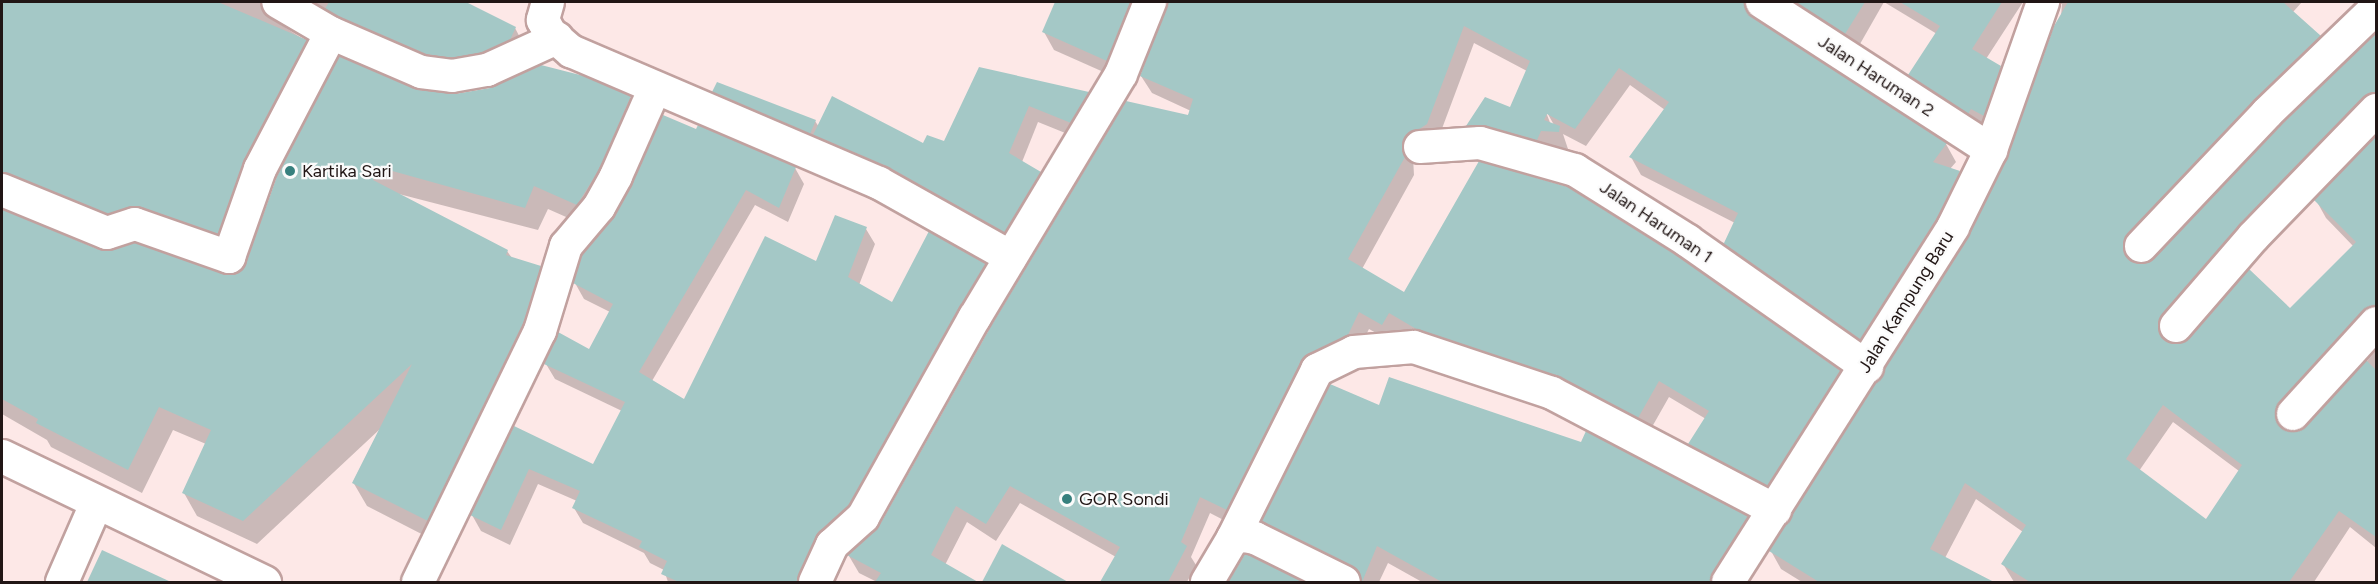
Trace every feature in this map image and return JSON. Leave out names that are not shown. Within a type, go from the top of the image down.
[{"type":"highway","points":[[2,456],[264,582]]},
{"type":"street","points":[[278,2],[331,33],[421,72],[452,76],[487,70],[532,53],[557,38]]},
{"type":"street","points":[[548,2],[543,20],[557,38],[572,51],[879,183],[1011,257]]},
{"type":"street","points":[[814,582],[832,545],[863,517],[1011,257],[1121,74],[1150,2]]},
{"type":"street","name":"Jalan Haruman 2","points":[[1762,2],[1991,150]]},
{"type":"street","name":"Jalan Kampung Baru","points":[[1728,582],[1867,367],[1953,227],[1991,150],[2038,3]]},
{"type":"street","points":[[2141,246],[2267,113],[2376,8]]},
{"type":"street","points":[[3,194],[107,233],[135,224],[229,257],[260,169],[331,33]]},
{"type":"street","points":[[418,582],[540,331],[566,246],[599,207],[625,159],[655,88]]},
{"type":"street","points":[[2176,326],[2253,237],[2376,110]]},
{"type":"street","name":"Jalan Haruman 1","points":[[1420,147],[1480,143],[1575,170],[1688,241],[1867,367]]},
{"type":"street","points":[[2293,414],[2376,323]]},
{"type":"street","points":[[1208,582],[1244,538],[1317,370],[1354,352],[1414,347],[1552,393],[1775,510]]},
{"type":"street","points":[[62,582],[97,502]]},
{"type":"street","points":[[1244,538],[1344,582]]},
{"type":"building","points":[[2,2],[218,2],[307,40],[244,161],[218,234],[141,207],[108,214],[2,172]]},
{"type":"building","points":[[329,2],[466,2],[516,27],[510,40],[482,53],[452,58],[426,54],[339,17],[325,9]]},
{"type":"building","points":[[1055,2],[1131,2],[1107,61],[1042,32]]},
{"type":"building","points":[[1168,2],[1744,2],[1752,17],[1947,143],[1933,162],[1960,171],[1937,218],[1860,340],[1721,242],[1724,243],[1738,213],[1629,157],[1669,102],[1619,68],[1575,129],[1547,114],[1544,120],[1560,126],[1559,132],[1541,131],[1537,140],[1485,126],[1466,126],[1485,97],[1510,107],[1530,61],[1464,26],[1427,124],[1404,139],[1405,157],[1348,259],[1404,292],[1479,161],[1568,187],[1678,256],[1841,371],[1768,486],[1688,444],[1709,411],[1659,381],[1638,418],[1558,376],[1418,330],[1389,313],[1382,325],[1359,312],[1348,335],[1301,362],[1227,510],[1200,497],[1181,542],[1187,546],[1168,582],[1100,582],[1120,547],[1010,486],[986,524],[956,506],[931,555],[978,582],[875,582],[881,573],[847,555],[879,526],[991,326],[1126,101],[1188,115],[1193,99],[1140,76]]},
{"type":"building","points":[[1794,2],[1865,2],[1845,34]]},
{"type":"building","points":[[1900,2],[2002,2],[1972,49],[2001,66],[1984,116],[1971,109],[1968,114],[1908,75],[1940,26]]},
{"type":"building","points":[[2068,2],[2283,2],[2321,36],[2128,234],[2124,252],[2137,264],[2154,258],[2280,126],[2376,33],[2376,93],[2363,97],[2240,225],[2158,323],[2165,340],[2182,343],[2249,269],[2290,308],[2356,242],[2314,200],[2376,135],[2376,305],[2363,311],[2275,411],[2281,428],[2299,431],[2366,360],[2376,370],[2376,537],[2339,511],[2289,582],[2030,582],[2001,564],[2026,525],[1965,483],[1930,549],[1994,582],[1819,582],[1769,551],[1969,235],[2007,158],[2054,26]],"holes":[[[2163,405],[2242,465],[2206,519],[2126,459]]]},
{"type":"building","points":[[339,56],[419,90],[455,94],[490,88],[541,65],[584,76],[631,96],[600,168],[577,205],[534,186],[525,208],[378,167],[373,180],[508,250],[506,255],[541,266],[523,324],[428,521],[352,483],[412,364],[243,521],[182,493],[211,430],[159,407],[128,470],[36,423],[38,419],[2,399],[2,209],[100,250],[135,243],[233,275],[246,264],[277,176]]},
{"type":"building","points":[[979,67],[1089,92],[1071,123],[1029,106],[1009,153],[1041,172],[1005,233],[888,167],[813,135],[832,96],[923,143],[927,135],[944,141]]},
{"type":"building","points":[[717,82],[816,120],[810,134],[712,92]]},
{"type":"building","points":[[663,115],[696,129],[698,125],[796,167],[779,208],[746,190],[639,372],[684,399],[765,236],[816,261],[835,215],[867,227],[848,277],[892,302],[929,231],[986,264],[849,506],[816,537],[796,582],[679,582],[661,574],[667,561],[639,547],[642,541],[572,508],[580,491],[529,469],[501,530],[470,515],[514,426],[593,464],[625,402],[544,364],[558,332],[589,349],[613,304],[573,283],[582,255],[615,216]]},
{"type":"building","points":[[1389,377],[1581,442],[1586,431],[1748,516],[1710,582],[1442,582],[1377,546],[1362,582],[1352,566],[1261,521],[1330,384],[1379,405]]},
{"type":"building","points":[[1002,544],[1068,582],[982,582]]},
{"type":"building","points":[[102,550],[171,582],[87,582]]},
{"type":"building","points":[[1245,554],[1249,555],[1304,582],[1228,582]]},
{"type":"place","name":"Kartika Sari","points":[[290,171]]},
{"type":"place","name":"GOR Sondi","points":[[1067,499]]}]
